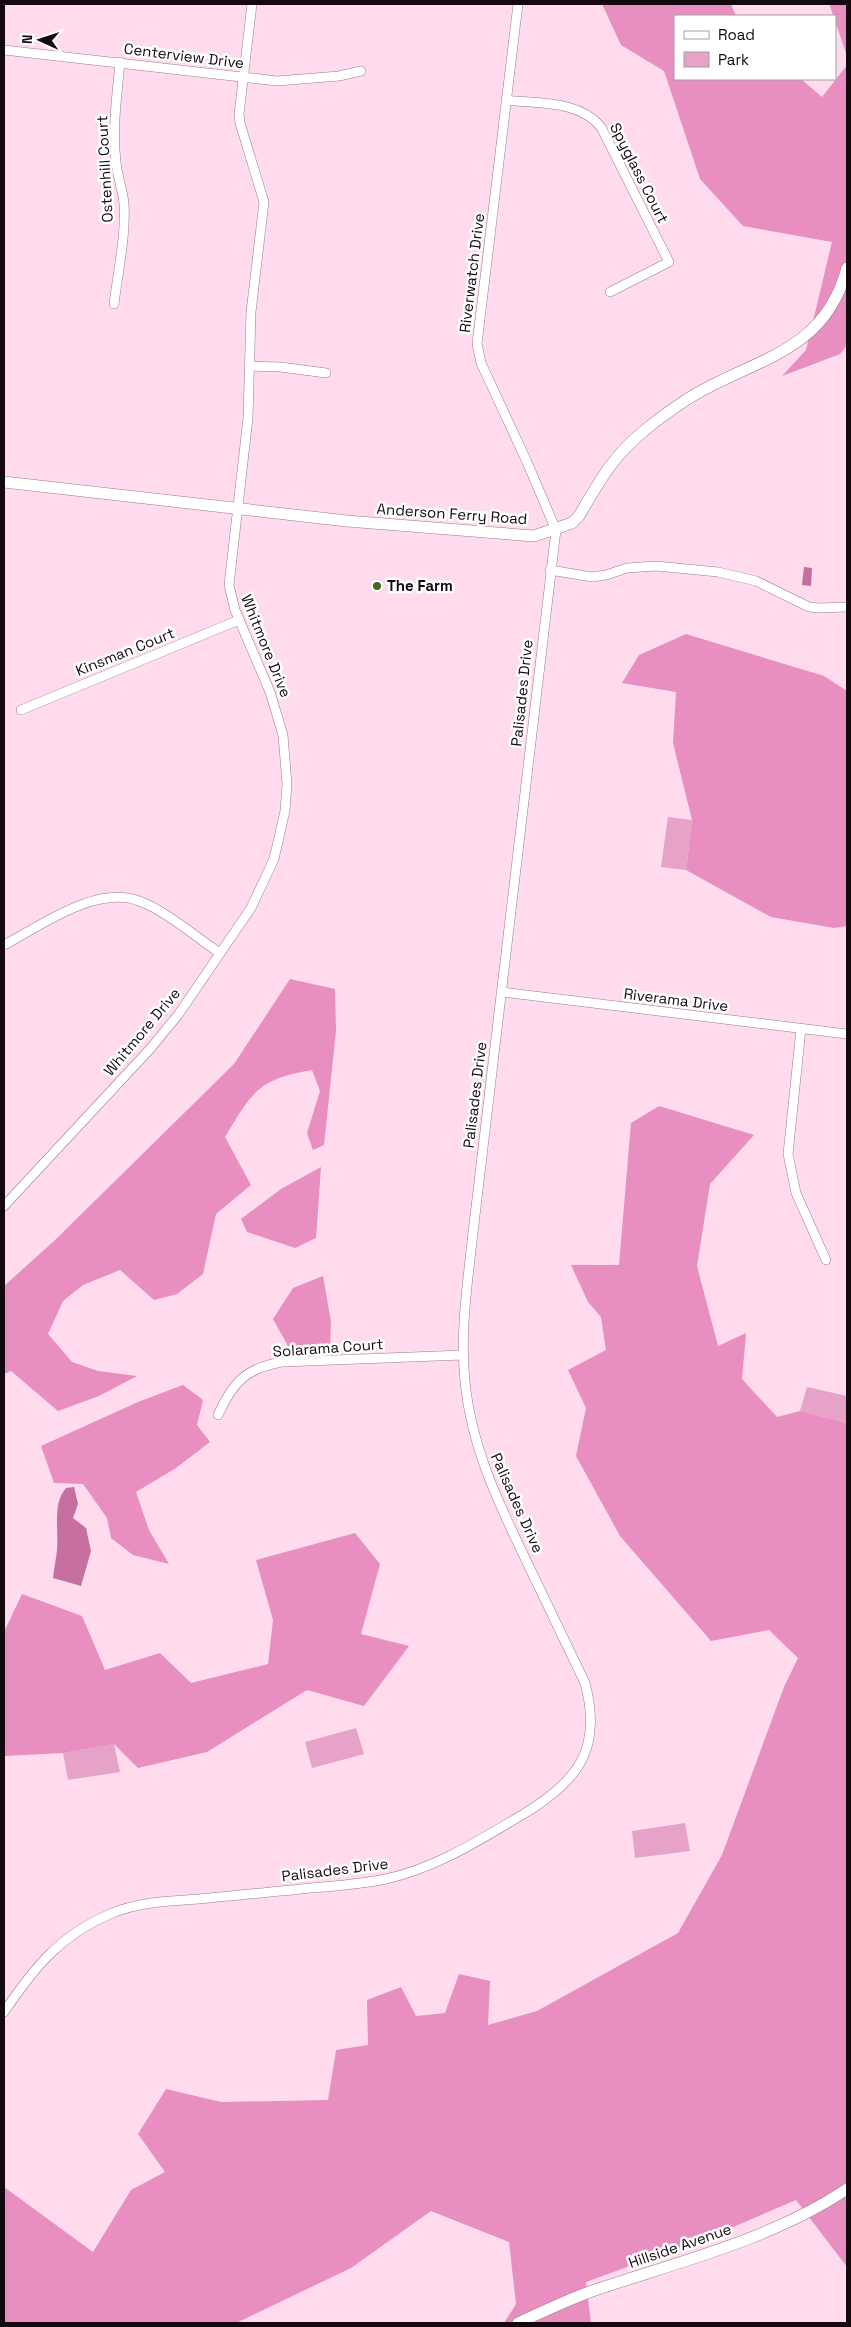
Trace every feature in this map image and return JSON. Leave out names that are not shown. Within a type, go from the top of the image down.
[{"type":"street","name":"Whitmore Drive","points":[[4,1206],[150,1049],[178,1015],[251,908],[274,859],[285,811],[287,784],[283,735],[278,714],[239,620],[231,598],[229,585],[248,418],[251,312],[264,202],[240,123],[243,77],[252,4]]},
{"type":"street","name":"Riverwatch Drive","points":[[518,4],[477,344],[478,354],[556,530]]},
{"type":"street","name":"Centerview Drive","points":[[4,50],[286,81],[339,76],[361,70]]},
{"type":"street","name":"Ostenhill Court","points":[[114,304],[124,216],[123,192],[116,164],[115,148],[116,104],[120,62]]},
{"type":"street","name":"Spyglass Court","points":[[506,100],[573,108],[589,115],[601,127],[669,262],[610,292]]},
{"type":"street","name":"Anderson Ferry Road","points":[[4,482],[347,521],[534,536],[572,523],[579,516],[611,464],[653,424],[688,399],[774,357],[803,338],[828,309],[838,293],[847,268]]},
{"type":"street","points":[[250,366],[326,372]]},
{"type":"street","name":"Palisades Drive","points":[[4,2012],[33,1971],[54,1948],[78,1930],[111,1913],[150,1903],[360,1884],[412,1872],[462,1851],[545,1801],[559,1790],[577,1770],[586,1752],[590,1732],[590,1700],[585,1683],[500,1506],[483,1464],[469,1412],[463,1355],[464,1315],[556,530]]},
{"type":"street","points":[[550,570],[592,577],[606,575],[627,568],[656,566],[718,572],[756,581],[809,607],[847,607]]},
{"type":"street","name":"Kinsman Court","points":[[21,710],[239,620]]},
{"type":"street","points":[[4,945],[81,905],[112,896],[133,899],[152,907],[220,953]]},
{"type":"street","name":"Riverama Drive","points":[[502,992],[847,1034]]},
{"type":"street","points":[[801,1028],[788,1154],[796,1193],[826,1260]]},
{"type":"street","name":"Solarama Court","points":[[218,1415],[235,1384],[256,1369],[269,1364],[463,1355]]},
{"type":"street","name":"Hillside Avenue","points":[[518,2323],[591,2291],[777,2227],[847,2189]]},
{"type":"green space","points":[[668,817],[692,820],[686,870],[661,867]]},
{"type":"green space","points":[[807,1387],[847,1396],[847,1423],[800,1411]]},
{"type":"green space","points":[[356,1728],[364,1754],[312,1768],[305,1742]]},
{"type":"green space","points":[[114,1744],[120,1772],[68,1780],[63,1753]]},
{"type":"green space","points":[[685,1823],[690,1851],[635,1858],[632,1831]]},
{"type":"shaded area","points":[[602,4],[731,4],[736,15],[674,15],[674,80],[802,80],[822,97],[847,65],[847,345],[840,354],[782,376],[806,350],[832,242],[743,226],[700,179],[664,71],[621,45]]},
{"type":"shaded area","points":[[831,4],[847,4],[847,56],[836,24],[836,15],[833,15]]},
{"type":"shaded area","points":[[804,567],[812,568],[811,586],[802,585]]},
{"type":"shaded area","points":[[686,634],[824,676],[847,691],[847,926],[834,928],[771,917],[686,870],[692,820],[673,743],[676,692],[622,683],[639,655]]},
{"type":"shaded area","points":[[290,979],[335,989],[336,1031],[324,1145],[313,1150],[307,1133],[320,1091],[312,1070],[279,1078],[268,1083],[250,1098],[225,1137],[251,1185],[216,1214],[203,1274],[177,1294],[154,1300],[120,1270],[83,1285],[63,1301],[48,1334],[72,1362],[98,1371],[137,1376],[99,1396],[58,1411],[11,1371],[4,1374],[4,1286],[54,1241],[234,1064]]},
{"type":"shaded area","points":[[659,1106],[754,1135],[710,1184],[697,1266],[718,1346],[746,1333],[742,1379],[777,1417],[800,1411],[847,1423],[847,2267],[796,2200],[712,2236],[586,2282],[591,2323],[504,2323],[516,2304],[509,2242],[431,2211],[351,2268],[236,2323],[4,2323],[4,2187],[93,2252],[131,2190],[165,2172],[138,2134],[166,2089],[221,2102],[328,2100],[336,2050],[368,2045],[367,2000],[401,1987],[416,2016],[445,2013],[459,1974],[490,1981],[488,2025],[537,2011],[678,1933],[722,1855],[784,1687],[798,1658],[769,1630],[711,1641],[620,1536],[576,1456],[586,1408],[568,1370],[606,1350],[601,1317],[588,1302],[571,1265],[619,1265],[631,1123]]},
{"type":"shaded area","points":[[321,1167],[316,1238],[295,1248],[247,1232],[241,1219],[281,1189]]},
{"type":"shaded area","points":[[323,1276],[331,1322],[330,1350],[288,1346],[273,1319],[293,1288]]},
{"type":"shaded area","points":[[183,1385],[203,1400],[197,1425],[210,1442],[176,1468],[136,1492],[149,1530],[169,1564],[133,1555],[111,1538],[107,1518],[83,1484],[54,1483],[41,1446],[138,1402]]},
{"type":"shaded area","points":[[74,1487],[78,1504],[73,1518],[86,1528],[91,1551],[81,1586],[53,1578],[57,1550],[59,1502],[66,1488]]},
{"type":"shaded area","points":[[355,1533],[380,1564],[361,1634],[409,1646],[364,1706],[307,1690],[207,1752],[138,1768],[114,1744],[63,1753],[4,1756],[4,1632],[22,1594],[82,1616],[105,1670],[160,1653],[191,1683],[268,1664],[273,1620],[256,1560]]},
{"type":"place","name":"The Farm","points":[[377,586]]}]
